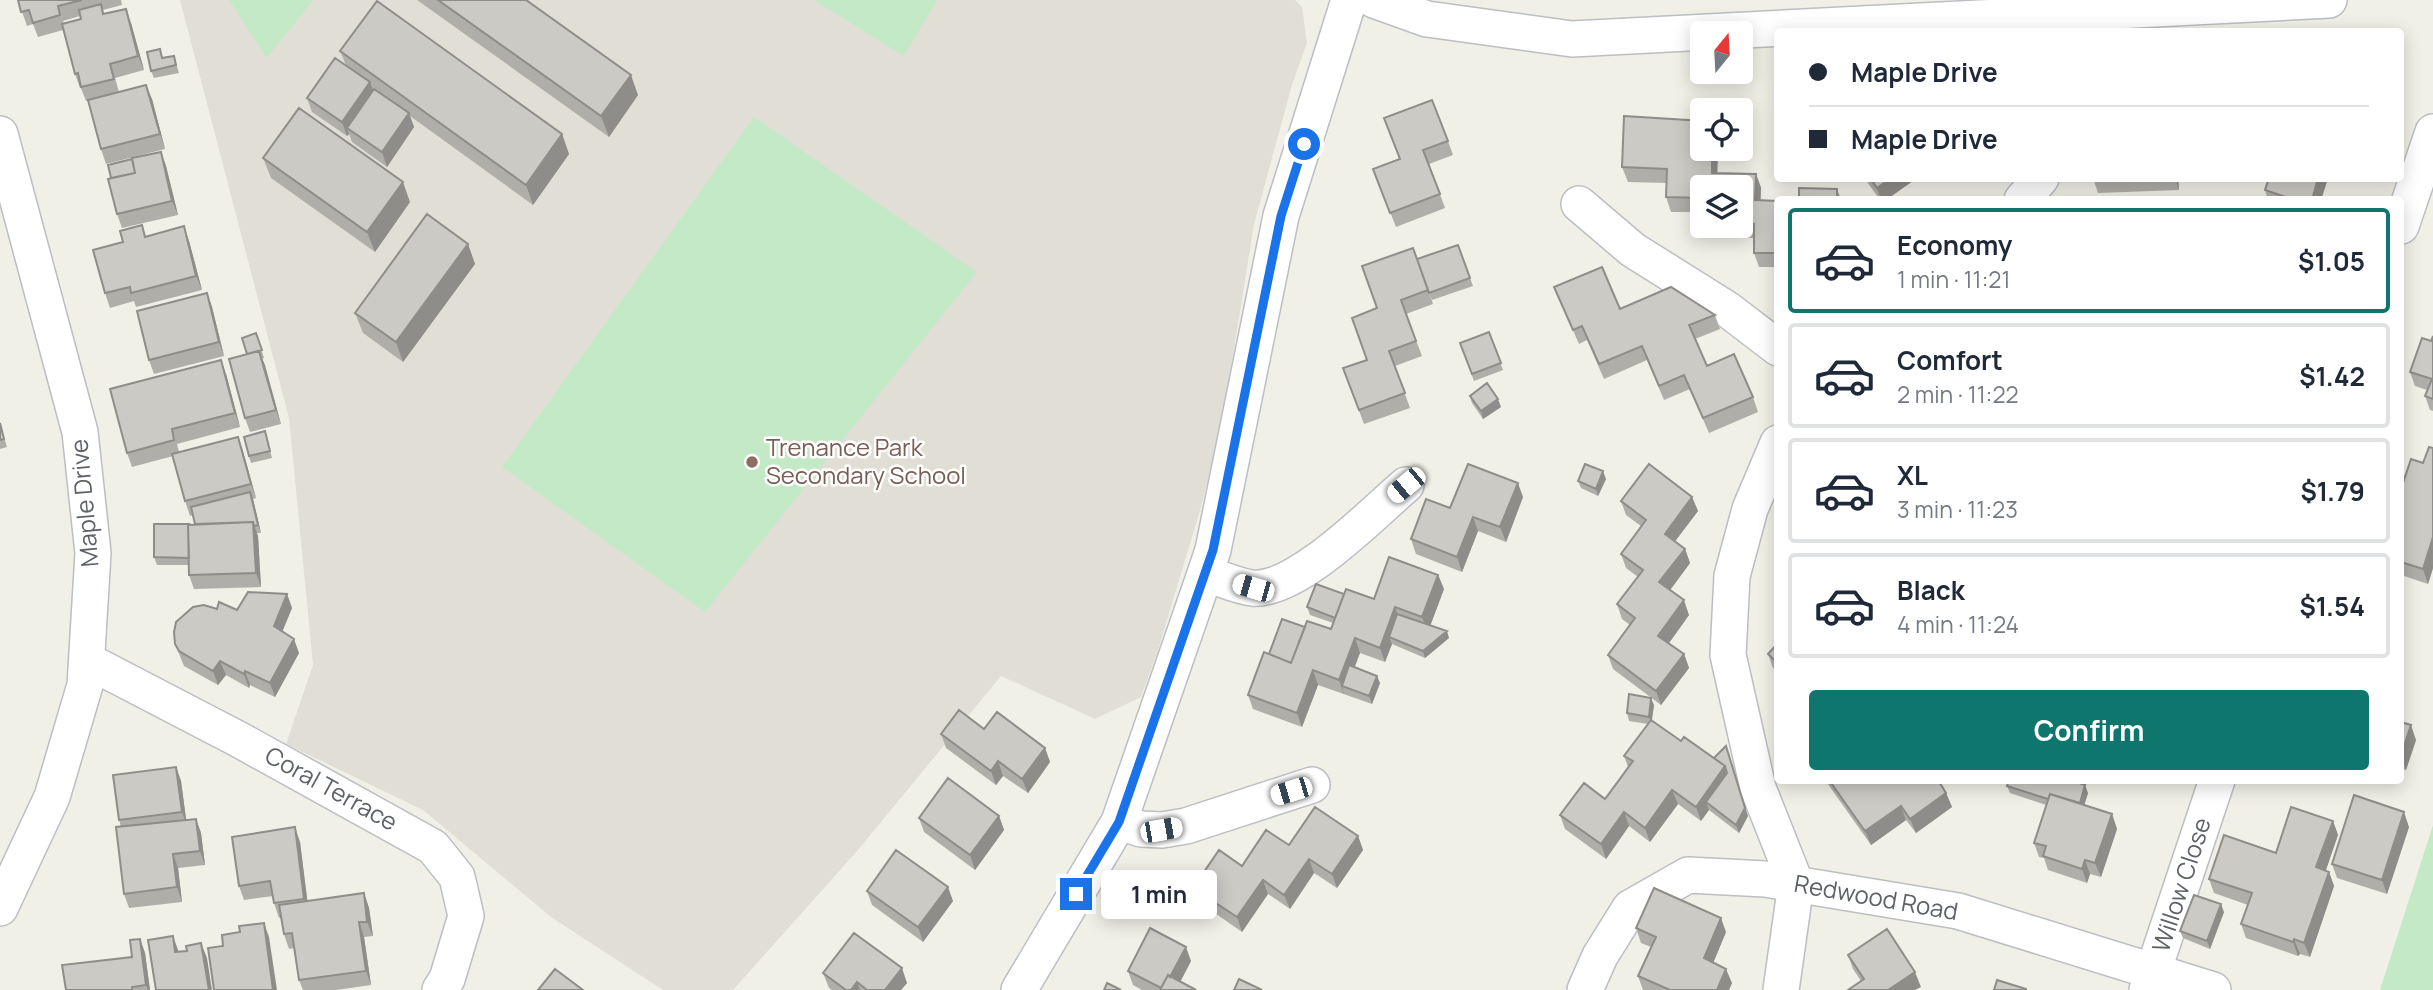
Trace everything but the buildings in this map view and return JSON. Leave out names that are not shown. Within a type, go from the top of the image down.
[{"type":"street","points":[[1019,990],[1119,822],[1206,574],[1281,216],[1349,0]]},
{"type":"street","points":[[1374,0],[1427,19],[1572,39],[1774,29]]},
{"type":"street","points":[[1786,28],[2329,0]]},
{"type":"street","points":[[2404,217],[2433,132]]},
{"type":"street","name":"Maple Drive","points":[[0,134],[80,432],[93,553],[85,685],[52,797],[0,908]]},
{"type":"street","points":[[2025,196],[2038,182]]},
{"type":"street","points":[[1579,204],[1633,250],[1727,310],[1774,345]]},
{"type":"street","points":[[1774,452],[1750,509],[1732,576],[1728,655],[1796,884],[1782,990]]},
{"type":"street","points":[[1206,574],[1253,588],[1282,583],[1306,571],[1406,485]]},
{"type":"street","name":"Coral Terrace","points":[[88,661],[250,745],[433,846],[457,877],[466,916],[447,979],[440,990]]},
{"type":"street","name":"Willow Close","points":[[2150,981],[2216,784]]},
{"type":"street","points":[[1119,822],[1141,829],[1161,830],[1186,826],[1312,785]]},
{"type":"street","name":"Redwood Road","points":[[1585,990],[1600,957],[1630,908],[1688,875],[1765,879],[1958,911],[2150,981],[2213,990]]},
{"type":"shaded area","name":"Trenance Park Secondary School","points":[[180,0],[1295,0],[1302,7],[1307,43],[1292,85],[1254,224],[1223,418],[1201,507],[1141,697],[1095,719],[1001,676],[858,850],[733,990],[663,990],[551,917],[423,810],[286,744],[313,665],[289,418]]},
{"type":"green space","points":[[229,0],[313,0],[267,58]]},
{"type":"green space","points":[[814,0],[937,0],[904,56]]},
{"type":"green space","points":[[754,117],[977,272],[705,612],[502,467]]},
{"type":"green space","points":[[2433,825],[2433,990],[2380,990]]},
{"type":"place","name":"Trenance Park Secondary School","points":[[752,462]]},
{"type":"route","points":[[1076,894],[1119,822],[1206,574],[1281,216],[1304,144]]}]
